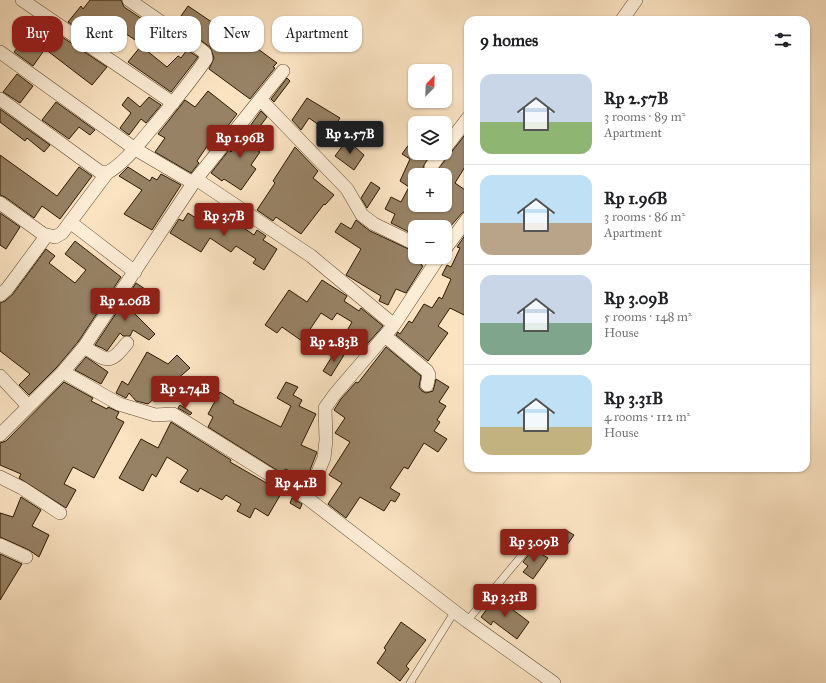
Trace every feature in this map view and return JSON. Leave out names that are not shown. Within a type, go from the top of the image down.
[{"type":"street","points":[[22,0],[173,103]]},
{"type":"street","points":[[0,203],[47,235],[56,237],[62,233],[107,173],[135,149],[173,103],[206,58],[205,53],[129,0]]},
{"type":"street","points":[[625,16],[636,0]]},
{"type":"street","points":[[0,52],[135,149],[194,181],[300,248],[394,325]]},
{"type":"street","points":[[0,434],[63,372],[84,347],[194,181],[283,71]]},
{"type":"street","points":[[0,99],[100,172],[107,173]]},
{"type":"street","points":[[261,100],[350,193],[357,208],[367,220],[408,240]]},
{"type":"street","points":[[452,139],[464,123]]},
{"type":"street","points":[[430,167],[436,160]]},
{"type":"street","points":[[70,222],[135,272]]},
{"type":"street","points":[[452,240],[464,223]]},
{"type":"street","points":[[0,295],[7,289],[47,235]]},
{"type":"street","points":[[307,498],[324,458],[326,440],[325,408],[335,394],[394,325],[435,264]]},
{"type":"street","points":[[385,336],[427,371],[429,375],[427,385]]},
{"type":"street","points":[[84,347],[104,359],[110,359],[116,357],[127,343]]},
{"type":"street","points":[[63,372],[119,404],[151,414],[168,414],[176,416],[307,498],[455,612],[554,683]]},
{"type":"street","points":[[0,376],[28,406]]},
{"type":"street","points":[[0,477],[22,488],[60,513]]},
{"type":"street","points":[[0,545],[26,557]]},
{"type":"lane","points":[[468,621],[529,548]]},
{"type":"lane","points":[[410,683],[455,612]]},
{"type":"building","points":[[90,0],[121,0],[124,7],[138,16],[135,16],[135,40],[127,34],[127,16],[73,16],[81,6],[83,9]]},
{"type":"building","points":[[188,6],[209,20],[209,46],[201,41],[201,16],[181,16]]},
{"type":"building","points":[[63,38],[71,43],[71,52],[84,52],[107,67],[92,85],[49,52],[63,52]]},
{"type":"building","points":[[14,52],[43,52],[33,66]]},
{"type":"building","points":[[136,52],[148,52],[167,67],[178,56],[181,58],[186,52],[190,52],[198,57],[171,92],[128,62]]},
{"type":"building","points":[[212,52],[262,52],[277,63],[273,67],[275,68],[250,99],[209,69],[214,58]]},
{"type":"building","points":[[17,74],[33,86],[20,103],[3,92]]},
{"type":"building","points":[[287,78],[290,81],[274,102],[271,99]]},
{"type":"building","points":[[208,91],[237,114],[213,145],[210,142],[197,161],[199,163],[191,173],[155,152],[165,138],[158,134],[185,100],[195,107]]},
{"type":"building","points":[[128,97],[140,107],[149,97],[161,105],[146,123],[141,119],[129,135],[120,128],[131,113],[122,105]]},
{"type":"building","points":[[307,98],[340,118],[330,133],[309,118],[301,130],[292,120]]},
{"type":"building","points":[[56,102],[95,130],[90,135],[79,127],[69,139],[42,120]]},
{"type":"building","points":[[0,109],[50,145],[44,152],[27,138],[25,141],[0,122]]},
{"type":"building","points":[[261,111],[267,117],[247,143],[260,152],[251,165],[256,169],[241,190],[224,179],[222,181],[211,173],[229,150],[231,152]]},
{"type":"building","points":[[464,136],[464,168],[455,183],[464,189],[464,212],[452,225],[452,220],[408,220],[408,232],[391,223],[395,214],[385,209],[391,197],[401,202],[408,189],[408,212],[452,212],[452,168],[439,168],[445,160],[452,160],[452,151]]},
{"type":"building","points":[[347,140],[364,155],[354,170],[335,156]]},
{"type":"building","points":[[408,146],[408,158],[402,154]]},
{"type":"building","points":[[295,147],[318,171],[313,178],[334,195],[325,205],[324,204],[301,234],[276,217],[273,221],[257,210],[275,183],[273,181]]},
{"type":"building","points":[[0,155],[57,196],[79,167],[92,176],[60,219],[42,206],[34,218],[0,195]]},
{"type":"building","points":[[410,160],[427,160],[423,167],[408,168],[408,186],[400,181]]},
{"type":"building","points":[[128,167],[150,181],[152,177],[157,180],[161,174],[181,185],[152,230],[124,214],[142,190],[119,176]]},
{"type":"building","points":[[371,182],[380,188],[367,208],[361,198]]},
{"type":"building","points":[[220,207],[228,213],[226,216],[254,235],[257,230],[266,236],[263,240],[277,249],[264,270],[253,263],[256,259],[236,246],[231,252],[210,238],[201,252],[170,233],[179,219],[183,221],[188,213],[207,225]]},
{"type":"building","points":[[0,213],[20,227],[6,249],[0,245]]},
{"type":"building","points":[[356,220],[370,231],[408,249],[408,264],[422,264],[423,266],[406,293],[396,289],[388,305],[379,301],[381,296],[346,275],[361,249],[335,232],[341,223],[351,229]]},
{"type":"building","points":[[464,237],[464,315],[450,308],[438,326],[448,333],[428,361],[396,335],[398,332],[400,334],[409,321],[412,323],[424,304],[432,308],[439,297],[442,299],[451,279],[442,275],[447,265],[451,267],[460,248],[457,247]]},
{"type":"building","points":[[75,241],[121,277],[78,342],[57,367],[29,395],[19,385],[30,374],[0,351],[0,303],[5,301],[13,294],[46,249],[55,256],[49,263],[75,283],[86,270],[65,254]]},
{"type":"building","points":[[322,280],[347,296],[344,301],[359,311],[361,308],[383,326],[362,350],[359,348],[354,355],[343,348],[350,337],[345,334],[352,322],[337,313],[332,320],[321,313],[302,341],[282,327],[277,333],[265,325],[289,290],[307,302]]},
{"type":"building","points":[[136,283],[145,289],[131,310],[155,334],[149,340],[133,330],[130,336],[123,336],[120,333],[107,351],[95,345]]},
{"type":"building","points":[[386,347],[421,376],[419,387],[422,391],[426,393],[433,391],[436,379],[449,387],[439,402],[446,406],[437,420],[440,422],[434,431],[447,439],[438,452],[424,443],[408,469],[404,467],[390,488],[400,494],[395,502],[391,500],[384,511],[360,497],[346,518],[328,504],[342,483],[329,475],[350,442],[335,433],[345,418],[334,410],[341,399],[356,382],[358,383]]},
{"type":"building","points":[[336,350],[344,355],[331,376],[323,371]]},
{"type":"building","points":[[147,352],[168,364],[177,355],[190,368],[148,404],[136,401],[129,393],[126,398],[116,393],[122,381],[128,385]]},
{"type":"building","points":[[86,357],[108,372],[101,384],[75,370]]},
{"type":"building","points":[[64,382],[93,398],[91,401],[107,409],[108,407],[119,412],[116,418],[124,422],[94,478],[73,467],[64,484],[76,490],[66,508],[19,478],[21,474],[0,465],[0,443],[6,441]]},
{"type":"building","points":[[286,382],[298,387],[293,395],[302,400],[299,406],[316,414],[301,445],[317,452],[307,478],[285,469],[283,474],[208,427],[213,417],[208,414],[220,392],[234,401],[233,403],[281,427],[291,406],[277,398]]},
{"type":"building","points":[[180,405],[192,413],[190,415],[178,408]]},
{"type":"building","points":[[171,422],[231,460],[230,462],[282,492],[268,516],[255,508],[250,518],[237,511],[241,504],[226,495],[222,500],[200,488],[198,492],[180,482],[188,470],[167,457],[156,477],[152,474],[143,491],[119,478],[141,439],[158,448]]},
{"type":"building","points":[[21,497],[41,510],[32,526],[49,535],[39,557],[29,550],[0,537],[0,513],[13,517]]},
{"type":"building","points":[[292,498],[302,504],[300,509],[290,503]]},
{"type":"building","points":[[564,529],[574,535],[567,545],[557,539]]},
{"type":"building","points":[[533,549],[548,558],[533,579],[523,572],[528,566],[523,562]]},
{"type":"building","points":[[0,554],[22,564],[0,600]]},
{"type":"building","points":[[496,597],[529,622],[517,639],[493,621],[491,625],[481,617]]},
{"type":"building","points":[[401,622],[426,640],[406,666],[409,669],[400,681],[377,663],[386,650],[384,648]]}]
